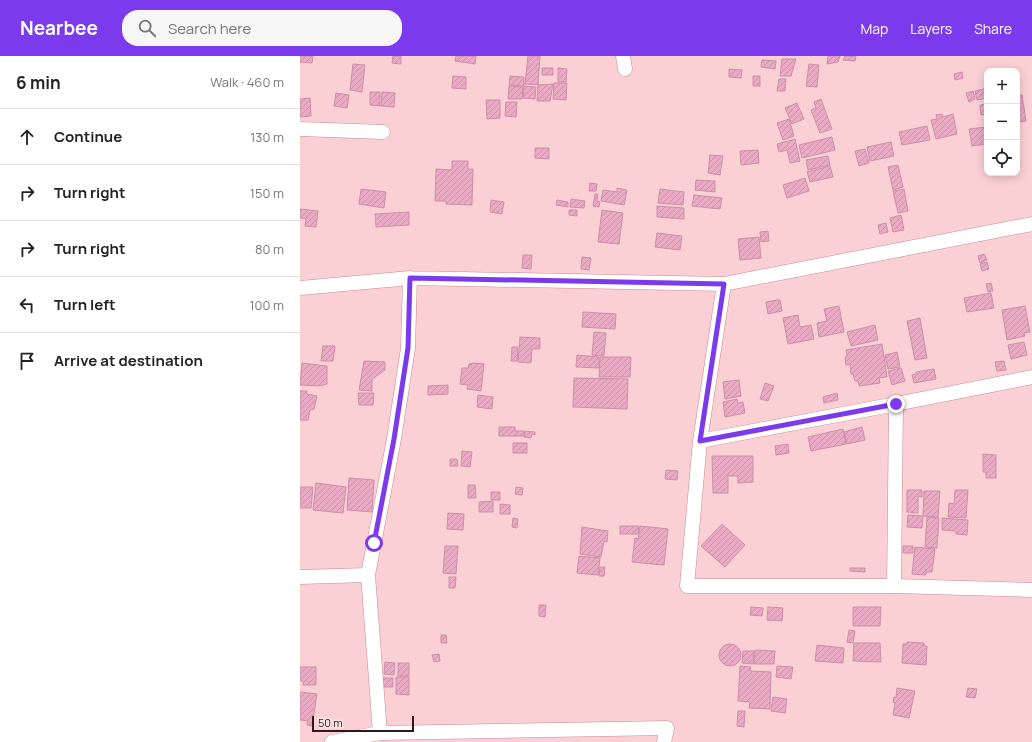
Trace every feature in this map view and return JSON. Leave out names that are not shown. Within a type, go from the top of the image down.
[{"type":"street","points":[[300,129],[383,132]]},
{"type":"street","points":[[300,288],[410,278],[724,284],[1032,224]]},
{"type":"street","points":[[380,734],[368,575],[394,439],[408,348],[410,278]]},
{"type":"street","points":[[724,284],[700,441],[688,586],[894,586],[1032,590]]},
{"type":"street","points":[[700,441],[1032,377]]},
{"type":"street","points":[[894,586],[896,404]]},
{"type":"street","points":[[300,577],[368,575]]},
{"type":"street","points":[[332,742],[380,734],[667,728],[664,742]]},
{"type":"building","points":[[300,56],[313,56],[312,63],[300,62]]},
{"type":"building","points":[[393,56],[401,56],[401,64],[392,63]]},
{"type":"building","points":[[456,56],[476,56],[475,64],[455,61]]},
{"type":"building","points":[[528,56],[540,56],[538,85],[525,84]]},
{"type":"building","points":[[828,56],[840,56],[838,62],[827,64]]},
{"type":"building","points":[[845,56],[856,56],[855,61],[843,60]]},
{"type":"building","points":[[782,59],[796,59],[791,76],[780,76]]},
{"type":"building","points":[[762,60],[776,61],[775,69],[761,67]]},
{"type":"building","points":[[353,64],[365,65],[362,92],[350,90]]},
{"type":"building","points":[[809,64],[819,65],[817,87],[806,86]]},
{"type":"building","points":[[542,68],[553,68],[553,75],[542,75]]},
{"type":"building","points":[[558,68],[567,69],[566,82],[558,82]]},
{"type":"building","points":[[729,69],[742,70],[741,78],[729,77]]},
{"type":"building","points":[[962,72],[963,78],[955,80],[954,74]]},
{"type":"building","points":[[453,76],[466,77],[466,89],[452,88]]},
{"type":"building","points":[[510,76],[524,77],[524,86],[509,85]]},
{"type":"building","points":[[753,76],[760,76],[760,86],[753,86]]},
{"type":"building","points":[[779,79],[786,79],[785,91],[777,91]]},
{"type":"building","points":[[554,83],[567,83],[566,100],[553,99]]},
{"type":"building","points":[[553,84],[550,101],[537,101],[538,85]]},
{"type":"building","points":[[509,86],[523,87],[522,99],[508,99]]},
{"type":"building","points":[[524,86],[536,87],[535,99],[523,98]]},
{"type":"building","points":[[984,89],[984,99],[977,100],[975,91]]},
{"type":"building","points":[[973,91],[975,99],[969,102],[966,93]]},
{"type":"building","points":[[370,92],[380,92],[380,106],[370,105]]},
{"type":"building","points":[[382,92],[395,93],[394,107],[381,106]]},
{"type":"building","points":[[336,93],[349,95],[347,108],[334,106]]},
{"type":"building","points":[[1020,95],[1022,95],[1026,121],[1020,122]]},
{"type":"building","points":[[310,98],[311,116],[300,117],[300,99]]},
{"type":"building","points":[[821,99],[832,129],[820,133],[811,110],[816,108],[814,102]]},
{"type":"building","points":[[486,100],[500,100],[500,118],[487,119]]},
{"type":"building","points":[[506,102],[517,102],[516,117],[505,116]]},
{"type":"building","points":[[797,103],[804,119],[792,124],[785,108]]},
{"type":"building","points":[[984,104],[984,114],[981,115],[980,105]]},
{"type":"building","points":[[942,114],[943,117],[953,114],[957,134],[936,139],[931,120],[937,119],[936,115]]},
{"type":"building","points":[[789,119],[794,136],[783,140],[777,123]]},
{"type":"building","points":[[927,126],[930,140],[902,145],[899,132]]},
{"type":"building","points":[[984,127],[984,144],[972,146],[969,129]]},
{"type":"building","points":[[832,137],[835,150],[802,158],[799,145]]},
{"type":"building","points":[[795,139],[800,161],[790,163],[787,150],[779,152],[777,144]]},
{"type":"building","points":[[891,142],[894,156],[870,161],[867,147]]},
{"type":"building","points":[[535,148],[549,148],[549,159],[535,158]]},
{"type":"building","points":[[865,149],[869,163],[859,166],[855,151]]},
{"type":"building","points":[[758,150],[759,163],[741,165],[740,151]]},
{"type":"building","points":[[710,155],[723,156],[720,175],[708,173]]},
{"type":"building","points":[[828,156],[830,165],[808,170],[806,160]]},
{"type":"building","points":[[452,161],[468,161],[468,169],[473,169],[472,205],[446,204],[446,201],[435,201],[436,169],[452,170]]},
{"type":"building","points":[[898,165],[903,187],[893,190],[888,167]]},
{"type":"building","points":[[830,166],[833,177],[810,182],[807,172]]},
{"type":"building","points":[[805,178],[809,191],[787,198],[783,185]]},
{"type":"building","points":[[696,180],[715,181],[715,192],[695,190]]},
{"type":"building","points":[[590,183],[597,184],[596,191],[589,191]]},
{"type":"building","points":[[617,188],[627,190],[624,205],[601,201],[603,190],[617,192]]},
{"type":"building","points":[[361,189],[386,192],[384,208],[359,204]]},
{"type":"building","points":[[660,189],[684,192],[683,205],[658,203]]},
{"type":"building","points":[[904,189],[908,211],[898,213],[893,191]]},
{"type":"building","points":[[595,194],[598,194],[597,201],[600,202],[599,207],[593,206]]},
{"type":"building","points":[[694,195],[722,198],[720,209],[692,206]]},
{"type":"building","points":[[571,199],[585,201],[584,208],[570,207]]},
{"type":"building","points":[[491,200],[504,202],[502,214],[490,212]]},
{"type":"building","points":[[557,200],[568,202],[568,207],[556,205]]},
{"type":"building","points":[[657,206],[684,208],[684,219],[657,217]]},
{"type":"building","points":[[300,209],[318,211],[316,227],[305,226],[306,219],[300,218]]},
{"type":"building","points":[[569,210],[577,210],[577,216],[569,215]]},
{"type":"building","points":[[602,210],[623,213],[619,244],[598,242]]},
{"type":"building","points":[[409,212],[409,225],[376,227],[375,214]]},
{"type":"building","points":[[901,215],[904,230],[893,232],[890,218]]},
{"type":"building","points":[[886,223],[888,232],[880,234],[878,225]]},
{"type":"building","points":[[768,231],[769,241],[761,242],[760,232]]},
{"type":"building","points":[[657,233],[682,236],[680,250],[655,247]]},
{"type":"building","points":[[759,237],[761,258],[740,260],[738,239]]},
{"type":"building","points":[[984,254],[987,260],[980,263],[978,256]]},
{"type":"building","points":[[523,255],[532,255],[531,269],[522,268]]},
{"type":"building","points":[[582,257],[591,258],[589,270],[581,269]]},
{"type":"building","points":[[987,262],[989,269],[982,271],[980,264]]},
{"type":"building","points":[[991,283],[993,291],[988,292],[986,284]]},
{"type":"building","points":[[991,293],[994,308],[967,312],[964,298]]},
{"type":"building","points":[[780,300],[782,311],[768,314],[766,302]]},
{"type":"building","points":[[839,306],[844,332],[819,337],[817,323],[827,321],[824,309]]},
{"type":"building","points":[[1025,306],[1030,332],[1024,333],[1025,336],[1007,340],[1002,310]]},
{"type":"building","points":[[583,312],[616,314],[615,329],[582,327]]},
{"type":"building","points":[[798,315],[800,327],[811,325],[814,339],[788,344],[783,318]]},
{"type":"building","points":[[920,318],[927,358],[915,360],[907,321]]},
{"type":"building","points":[[875,325],[878,340],[851,346],[847,332]]},
{"type":"building","points":[[594,332],[606,333],[604,356],[592,355]]},
{"type":"building","points":[[520,337],[540,338],[540,349],[532,349],[531,363],[518,362]]},
{"type":"building","points":[[1024,342],[1027,355],[1011,359],[1008,345]]},
{"type":"building","points":[[882,344],[887,377],[879,378],[880,383],[859,386],[858,381],[855,381],[853,374],[851,374],[850,364],[846,365],[846,350]]},
{"type":"building","points":[[323,346],[335,346],[333,361],[321,361]]},
{"type":"building","points":[[512,347],[518,347],[517,361],[511,361]]},
{"type":"building","points":[[897,352],[900,367],[888,369],[885,355]]},
{"type":"building","points":[[577,355],[599,357],[599,368],[576,367]]},
{"type":"building","points":[[600,357],[631,357],[630,377],[599,377]]},
{"type":"building","points":[[364,361],[385,362],[385,370],[372,379],[372,391],[359,390]]},
{"type":"building","points":[[1004,361],[1006,370],[997,371],[995,362]]},
{"type":"building","points":[[302,363],[327,366],[327,384],[320,386],[300,385]]},
{"type":"building","points":[[469,364],[484,364],[481,391],[467,389],[468,385],[460,384],[462,368],[468,368]]},
{"type":"building","points":[[901,368],[905,381],[892,385],[888,371]]},
{"type":"building","points":[[934,369],[936,379],[914,383],[912,375],[916,374],[916,372]]},
{"type":"building","points":[[574,378],[628,379],[627,409],[573,407]]},
{"type":"building","points":[[739,380],[741,396],[725,399],[723,382]]},
{"type":"building","points":[[765,383],[774,386],[768,401],[760,399]]},
{"type":"building","points":[[448,385],[448,394],[428,395],[428,386]]},
{"type":"building","points":[[300,391],[307,391],[307,394],[317,396],[314,409],[310,410],[308,420],[300,420]]},
{"type":"building","points":[[358,393],[374,393],[373,405],[359,405]]},
{"type":"building","points":[[837,393],[838,400],[824,403],[823,397]]},
{"type":"building","points":[[478,395],[493,397],[492,409],[477,407]]},
{"type":"building","points":[[737,399],[738,403],[743,402],[745,413],[725,417],[723,402]]},
{"type":"building","points":[[499,427],[515,427],[515,431],[524,431],[524,436],[499,436]]},
{"type":"building","points":[[862,427],[865,440],[847,444],[844,432]]},
{"type":"building","points":[[843,429],[846,444],[811,451],[808,437]]},
{"type":"building","points":[[525,431],[535,432],[535,435],[532,434],[531,438],[524,437]]},
{"type":"building","points":[[513,443],[527,443],[527,453],[513,453]]},
{"type":"building","points":[[788,444],[789,453],[776,455],[775,446]]},
{"type":"building","points":[[462,451],[472,452],[470,467],[461,466]]},
{"type":"building","points":[[983,454],[996,455],[996,478],[986,478],[986,472],[983,472]]},
{"type":"building","points":[[712,456],[753,456],[753,482],[738,483],[738,476],[728,476],[728,493],[713,493]]},
{"type":"building","points":[[450,459],[457,459],[458,466],[450,466]]},
{"type":"building","points":[[666,470],[678,471],[677,480],[665,479]]},
{"type":"building","points":[[349,478],[374,480],[372,512],[347,510]]},
{"type":"building","points":[[316,483],[346,487],[343,513],[313,510]]},
{"type":"building","points":[[468,485],[475,485],[476,498],[468,498]]},
{"type":"building","points":[[300,487],[313,487],[311,508],[300,508]]},
{"type":"building","points":[[516,487],[523,488],[522,495],[515,494]]},
{"type":"building","points":[[907,490],[922,490],[922,497],[918,496],[918,513],[907,512]]},
{"type":"building","points":[[955,490],[968,490],[966,518],[948,517],[949,503],[954,504]]},
{"type":"building","points":[[924,491],[940,491],[938,517],[923,516]]},
{"type":"building","points":[[491,492],[500,492],[500,500],[491,500]]},
{"type":"building","points":[[493,501],[493,512],[479,512],[479,502]]},
{"type":"building","points":[[500,504],[510,505],[510,514],[500,514]]},
{"type":"building","points":[[448,513],[464,514],[463,530],[447,529]]},
{"type":"building","points":[[908,515],[923,516],[922,528],[907,527]]},
{"type":"building","points":[[927,517],[939,518],[937,548],[925,547]]},
{"type":"building","points":[[513,518],[518,519],[517,528],[512,527]]},
{"type":"building","points":[[942,518],[968,520],[967,535],[956,534],[956,531],[942,530]]},
{"type":"building","points":[[722,524],[745,545],[725,567],[701,546]]},
{"type":"building","points":[[620,526],[639,526],[638,534],[620,534]]},
{"type":"building","points":[[640,526],[668,529],[664,565],[632,562],[635,538],[638,539]]},
{"type":"building","points":[[582,527],[608,531],[607,542],[604,541],[601,557],[580,554]]},
{"type":"building","points":[[445,546],[458,546],[456,574],[443,573]]},
{"type":"building","points":[[903,546],[913,546],[913,553],[903,553]]},
{"type":"building","points":[[915,547],[935,549],[932,572],[926,572],[926,575],[912,574]]},
{"type":"building","points":[[579,556],[600,558],[598,575],[577,573]]},
{"type":"building","points":[[600,567],[605,567],[604,576],[599,576]]},
{"type":"building","points":[[850,568],[865,568],[865,572],[850,571]]},
{"type":"building","points":[[449,577],[456,577],[455,588],[449,588]]},
{"type":"building","points":[[539,605],[546,605],[545,617],[539,616]]},
{"type":"building","points":[[751,607],[763,608],[762,616],[750,615]]},
{"type":"building","points":[[768,607],[783,608],[782,621],[767,620]]},
{"type":"building","points":[[853,607],[881,607],[880,626],[853,626]]},
{"type":"building","points":[[849,630],[855,631],[853,643],[847,642]]},
{"type":"building","points":[[441,635],[446,635],[447,643],[441,643]]},
{"type":"building","points":[[907,642],[924,643],[924,646],[927,646],[926,665],[902,663],[903,644],[907,644]]},
{"type":"building","points":[[854,643],[880,643],[881,662],[853,661]]},
{"type":"building","points":[[730,644],[738,647],[741,655],[738,663],[730,666],[722,663],[719,655],[722,647]]},
{"type":"building","points":[[817,645],[844,648],[843,663],[815,661]]},
{"type":"building","points":[[755,650],[775,651],[774,664],[754,664]]},
{"type":"building","points":[[743,651],[754,651],[753,664],[742,663]]},
{"type":"building","points":[[439,654],[440,661],[434,662],[432,655]]},
{"type":"building","points":[[385,662],[395,663],[394,675],[384,674]]},
{"type":"building","points":[[398,663],[409,663],[409,676],[398,676]]},
{"type":"building","points":[[740,666],[751,667],[750,671],[771,672],[770,709],[749,708],[750,702],[738,701]]},
{"type":"building","points":[[777,666],[793,667],[791,679],[776,677]]},
{"type":"building","points":[[300,667],[316,667],[316,685],[303,685],[303,681],[300,681]]},
{"type":"building","points":[[396,677],[409,677],[409,695],[396,694]]},
{"type":"building","points":[[382,678],[393,678],[393,687],[382,687]]},
{"type":"building","points":[[897,688],[915,691],[909,718],[893,715],[895,703],[893,702],[894,697],[896,698]]},
{"type":"building","points":[[968,688],[977,689],[975,698],[966,697]]},
{"type":"building","points":[[300,692],[317,694],[312,726],[307,725],[308,721],[300,720]]},
{"type":"building","points":[[773,697],[787,699],[785,713],[771,711]]},
{"type":"building","points":[[738,711],[745,711],[744,727],[737,726]]},
{"type":"route","points":[[374,543],[394,439],[408,348],[410,278],[724,284],[700,441],[896,404]]}]
